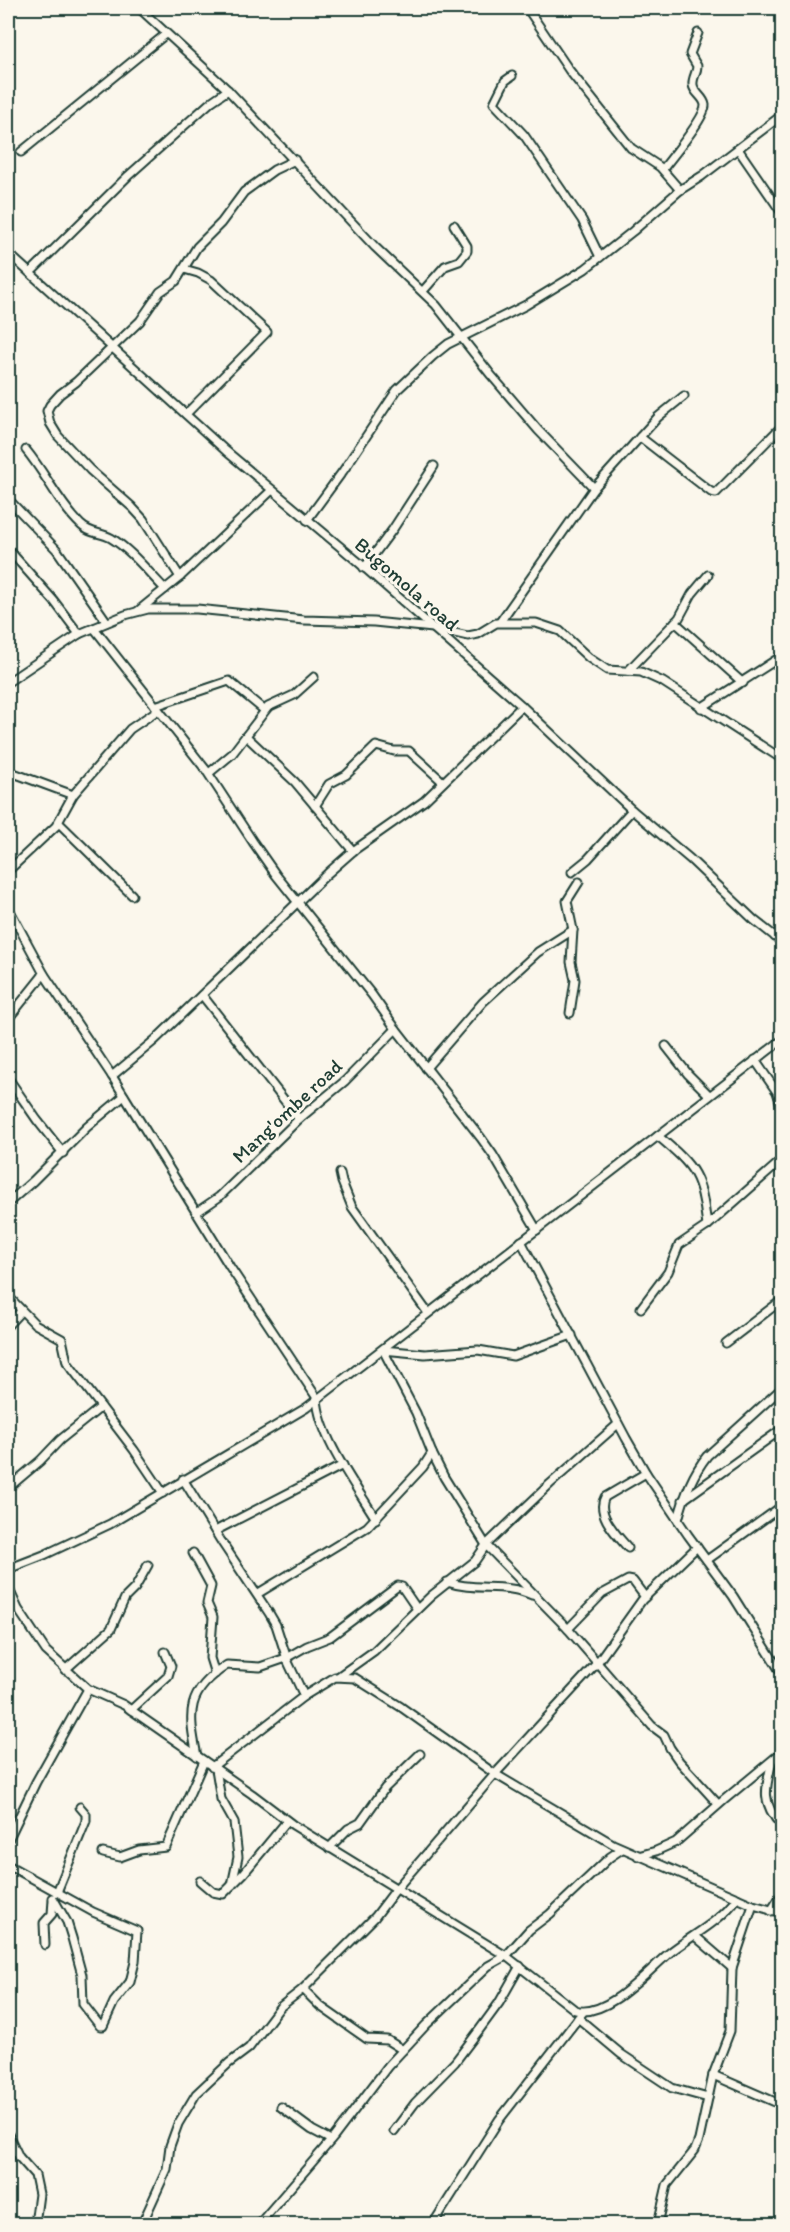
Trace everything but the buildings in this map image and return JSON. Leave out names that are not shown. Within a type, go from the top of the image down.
[{"type":"street","points":[[139,8],[228,90],[375,247],[423,291],[538,430],[594,488]]},
{"type":"street","points":[[527,8],[569,70],[631,148],[663,170],[680,190]]},
{"type":"street","points":[[663,170],[690,135],[705,109],[705,103],[693,87],[697,66],[690,54],[698,33]]},
{"type":"street","points":[[21,152],[166,34]]},
{"type":"street","points":[[512,76],[505,81],[494,103],[525,135],[582,220],[600,257]]},
{"type":"street","points":[[30,273],[128,176],[212,101],[228,90]]},
{"type":"street","points":[[307,520],[397,390],[433,356],[461,337],[563,284],[600,257],[680,190],[738,150],[783,114]]},
{"type":"street","points":[[738,150],[783,213]]},
{"type":"street","points":[[180,577],[143,519],[90,470],[54,431],[47,411],[50,405],[140,321],[160,292],[176,281],[197,247],[221,223],[244,192],[274,170],[295,160]]},
{"type":"street","points":[[423,291],[445,266],[459,261],[467,251],[467,246],[454,225]]},
{"type":"street","name":"Bugomola road","points":[[8,253],[272,490],[522,706],[632,810],[783,942]]},
{"type":"street","points":[[184,269],[212,280],[267,331],[266,335],[186,414]]},
{"type":"street","points":[[500,622],[594,488],[668,408],[684,396]]},
{"type":"street","points":[[640,437],[711,492],[716,493],[783,426]]},
{"type":"street","points":[[26,450],[66,509],[79,523],[89,532],[112,539],[133,556],[165,589]]},
{"type":"street","points":[[364,568],[434,466]]},
{"type":"street","points":[[136,612],[180,577],[272,490]]},
{"type":"street","points":[[8,499],[57,550],[107,622]]},
{"type":"street","points":[[8,549],[54,601],[79,634]]},
{"type":"street","points":[[628,671],[675,622],[695,590],[708,575]]},
{"type":"street","points":[[8,682],[79,634],[136,612],[160,608],[198,609],[304,620],[374,622],[433,628],[462,636],[472,636],[500,622],[536,623],[554,628],[610,671],[641,672],[657,679],[783,759]]},
{"type":"street","points":[[675,622],[743,683]]},
{"type":"street","points":[[94,628],[209,773],[253,842],[494,1155],[537,1230]]},
{"type":"street","points":[[702,708],[783,656]]},
{"type":"street","points":[[209,773],[232,753],[264,711],[272,704],[294,695],[314,677]]},
{"type":"street","points":[[8,871],[59,823],[73,795],[130,729],[156,708],[229,681],[264,711]]},
{"type":"street","points":[[112,1076],[155,1040],[353,851],[424,801],[522,706]]},
{"type":"street","points":[[246,736],[295,782],[353,851]]},
{"type":"street","points":[[315,806],[329,784],[346,775],[376,746],[394,751],[410,751],[442,782]]},
{"type":"street","points":[[8,771],[73,795]]},
{"type":"street","points":[[572,872],[588,859],[632,810]]},
{"type":"street","points":[[59,823],[132,895]]},
{"type":"street","points":[[570,1013],[575,980],[571,958],[573,930],[567,901],[579,882]]},
{"type":"street","points":[[8,907],[44,974],[112,1076],[230,1268],[317,1398],[319,1418],[343,1465],[376,1519]]},
{"type":"street","points":[[776,936],[783,927]]},
{"type":"street","points":[[426,1068],[483,1002],[537,952],[573,930]]},
{"type":"street","points":[[8,1019],[44,974]]},
{"type":"street","points":[[201,995],[299,1119]]},
{"type":"street","name":"Mang'ombe road","points":[[197,1212],[219,1197],[299,1119],[345,1081],[396,1029]]},
{"type":"street","points":[[8,1569],[110,1524],[306,1408],[783,1040]]},
{"type":"street","points":[[666,1047],[709,1095]]},
{"type":"street","points":[[755,1060],[777,1092],[783,1108]]},
{"type":"street","points":[[8,1078],[36,1120],[63,1153]]},
{"type":"street","points":[[8,1203],[63,1153],[87,1127],[124,1096]]},
{"type":"street","points":[[658,1136],[683,1157],[698,1179],[704,1195],[707,1226]]},
{"type":"street","points":[[641,1308],[668,1272],[679,1245],[707,1226],[783,1160]]},
{"type":"street","points":[[340,1173],[352,1206],[428,1313]]},
{"type":"street","points":[[521,1241],[646,1473],[733,1596],[783,1674]]},
{"type":"street","points":[[8,1296],[35,1324],[61,1338],[67,1362],[134,1450],[163,1493]]},
{"type":"street","points":[[726,1343],[783,1300]]},
{"type":"street","points":[[8,1325],[21,1311]]},
{"type":"street","points":[[383,1350],[425,1354],[478,1350],[513,1356],[572,1335]]},
{"type":"street","points":[[383,1350],[416,1413],[432,1453],[454,1495],[486,1545],[568,1629],[652,1726],[664,1736],[669,1748],[679,1761],[718,1804]]},
{"type":"street","points":[[678,1520],[683,1500],[697,1468],[707,1456],[783,1388]]},
{"type":"street","points":[[8,1488],[60,1440],[101,1407]]},
{"type":"street","points":[[214,1768],[304,1696],[374,1652],[417,1609],[475,1561],[486,1545],[550,1484],[618,1424]]},
{"type":"street","points":[[683,1500],[783,1429]]},
{"type":"street","points":[[257,1594],[351,1538],[376,1519],[423,1467],[432,1453]]},
{"type":"street","points":[[215,1531],[343,1465]]},
{"type":"street","points":[[628,1548],[610,1525],[602,1504],[605,1497],[646,1473]]},
{"type":"street","points":[[183,1479],[276,1625],[286,1658],[304,1696]]},
{"type":"street","points":[[707,1560],[783,1506]]},
{"type":"street","points":[[142,2224],[167,2169],[170,2146],[178,2124],[196,2094],[252,2045],[280,2007],[303,1989],[375,1917],[495,1774],[597,1663],[645,1597],[697,1547]]},
{"type":"street","points":[[193,1553],[211,1586],[207,1603],[213,1617],[210,1658],[214,1674]]},
{"type":"street","points":[[65,1670],[111,1629],[125,1598],[135,1588],[148,1565]]},
{"type":"street","points":[[568,1629],[597,1598],[628,1580],[633,1581],[645,1597]]},
{"type":"street","points":[[447,1582],[470,1588],[514,1587],[537,1597]]},
{"type":"street","points":[[103,1853],[120,1857],[139,1850],[166,1847],[200,1758],[190,1725],[191,1707],[200,1690],[214,1674],[227,1665],[260,1667],[286,1658],[330,1637],[398,1586],[402,1587],[417,1609]]},
{"type":"street","points":[[8,1587],[10,1601],[36,1637],[65,1670],[87,1689],[131,1710],[287,1821],[506,1956],[581,2015],[621,2054],[675,2090],[708,2098]]},
{"type":"street","points":[[131,1710],[171,1671],[165,1652]]},
{"type":"street","points":[[339,1676],[355,1678],[370,1686],[495,1774],[622,1849],[753,1905],[783,1913]]},
{"type":"street","points":[[8,1840],[36,1782],[87,1689]]},
{"type":"street","points":[[639,1856],[672,1845],[718,1804],[783,1752]]},
{"type":"street","points":[[329,1848],[348,1829],[360,1823],[386,1788],[420,1754]]},
{"type":"street","points":[[772,1762],[765,1785],[765,1798],[783,1826]]},
{"type":"street","points":[[214,1768],[221,1799],[234,1822],[238,1857],[232,1885]]},
{"type":"street","points":[[45,1945],[44,1923],[52,1914],[53,1893],[86,1821],[86,1814],[80,1807]]},
{"type":"street","points":[[200,1881],[219,1895],[225,1892],[287,1821]]},
{"type":"street","points":[[259,2224],[331,2140],[403,2049],[483,1971],[506,1956],[530,1930],[610,1857],[622,1849]]},
{"type":"street","points":[[8,1865],[53,1893],[138,1932],[130,1982],[112,2005],[106,2023],[102,2026],[83,2004],[82,1975],[72,1938],[53,1893]]},
{"type":"street","points":[[771,1911],[783,1894]]},
{"type":"street","points":[[433,2224],[499,2120],[581,2015],[605,2005],[622,1994],[667,1955],[721,1917],[737,1898]]},
{"type":"street","points":[[658,2224],[667,2185],[697,2147],[713,2075],[730,2031],[732,1968],[753,1905]]},
{"type":"street","points":[[695,1936],[732,1968]]},
{"type":"street","points":[[394,2131],[415,2103],[474,2037],[499,2003],[520,1966]]},
{"type":"street","points":[[303,1989],[320,2006],[367,2039],[387,2040],[403,2049]]},
{"type":"street","points":[[713,2075],[783,2105]]},
{"type":"street","points":[[281,2107],[312,2130],[331,2140]]},
{"type":"street","points":[[8,2134],[18,2157],[35,2175],[39,2194],[35,2224]]}]
